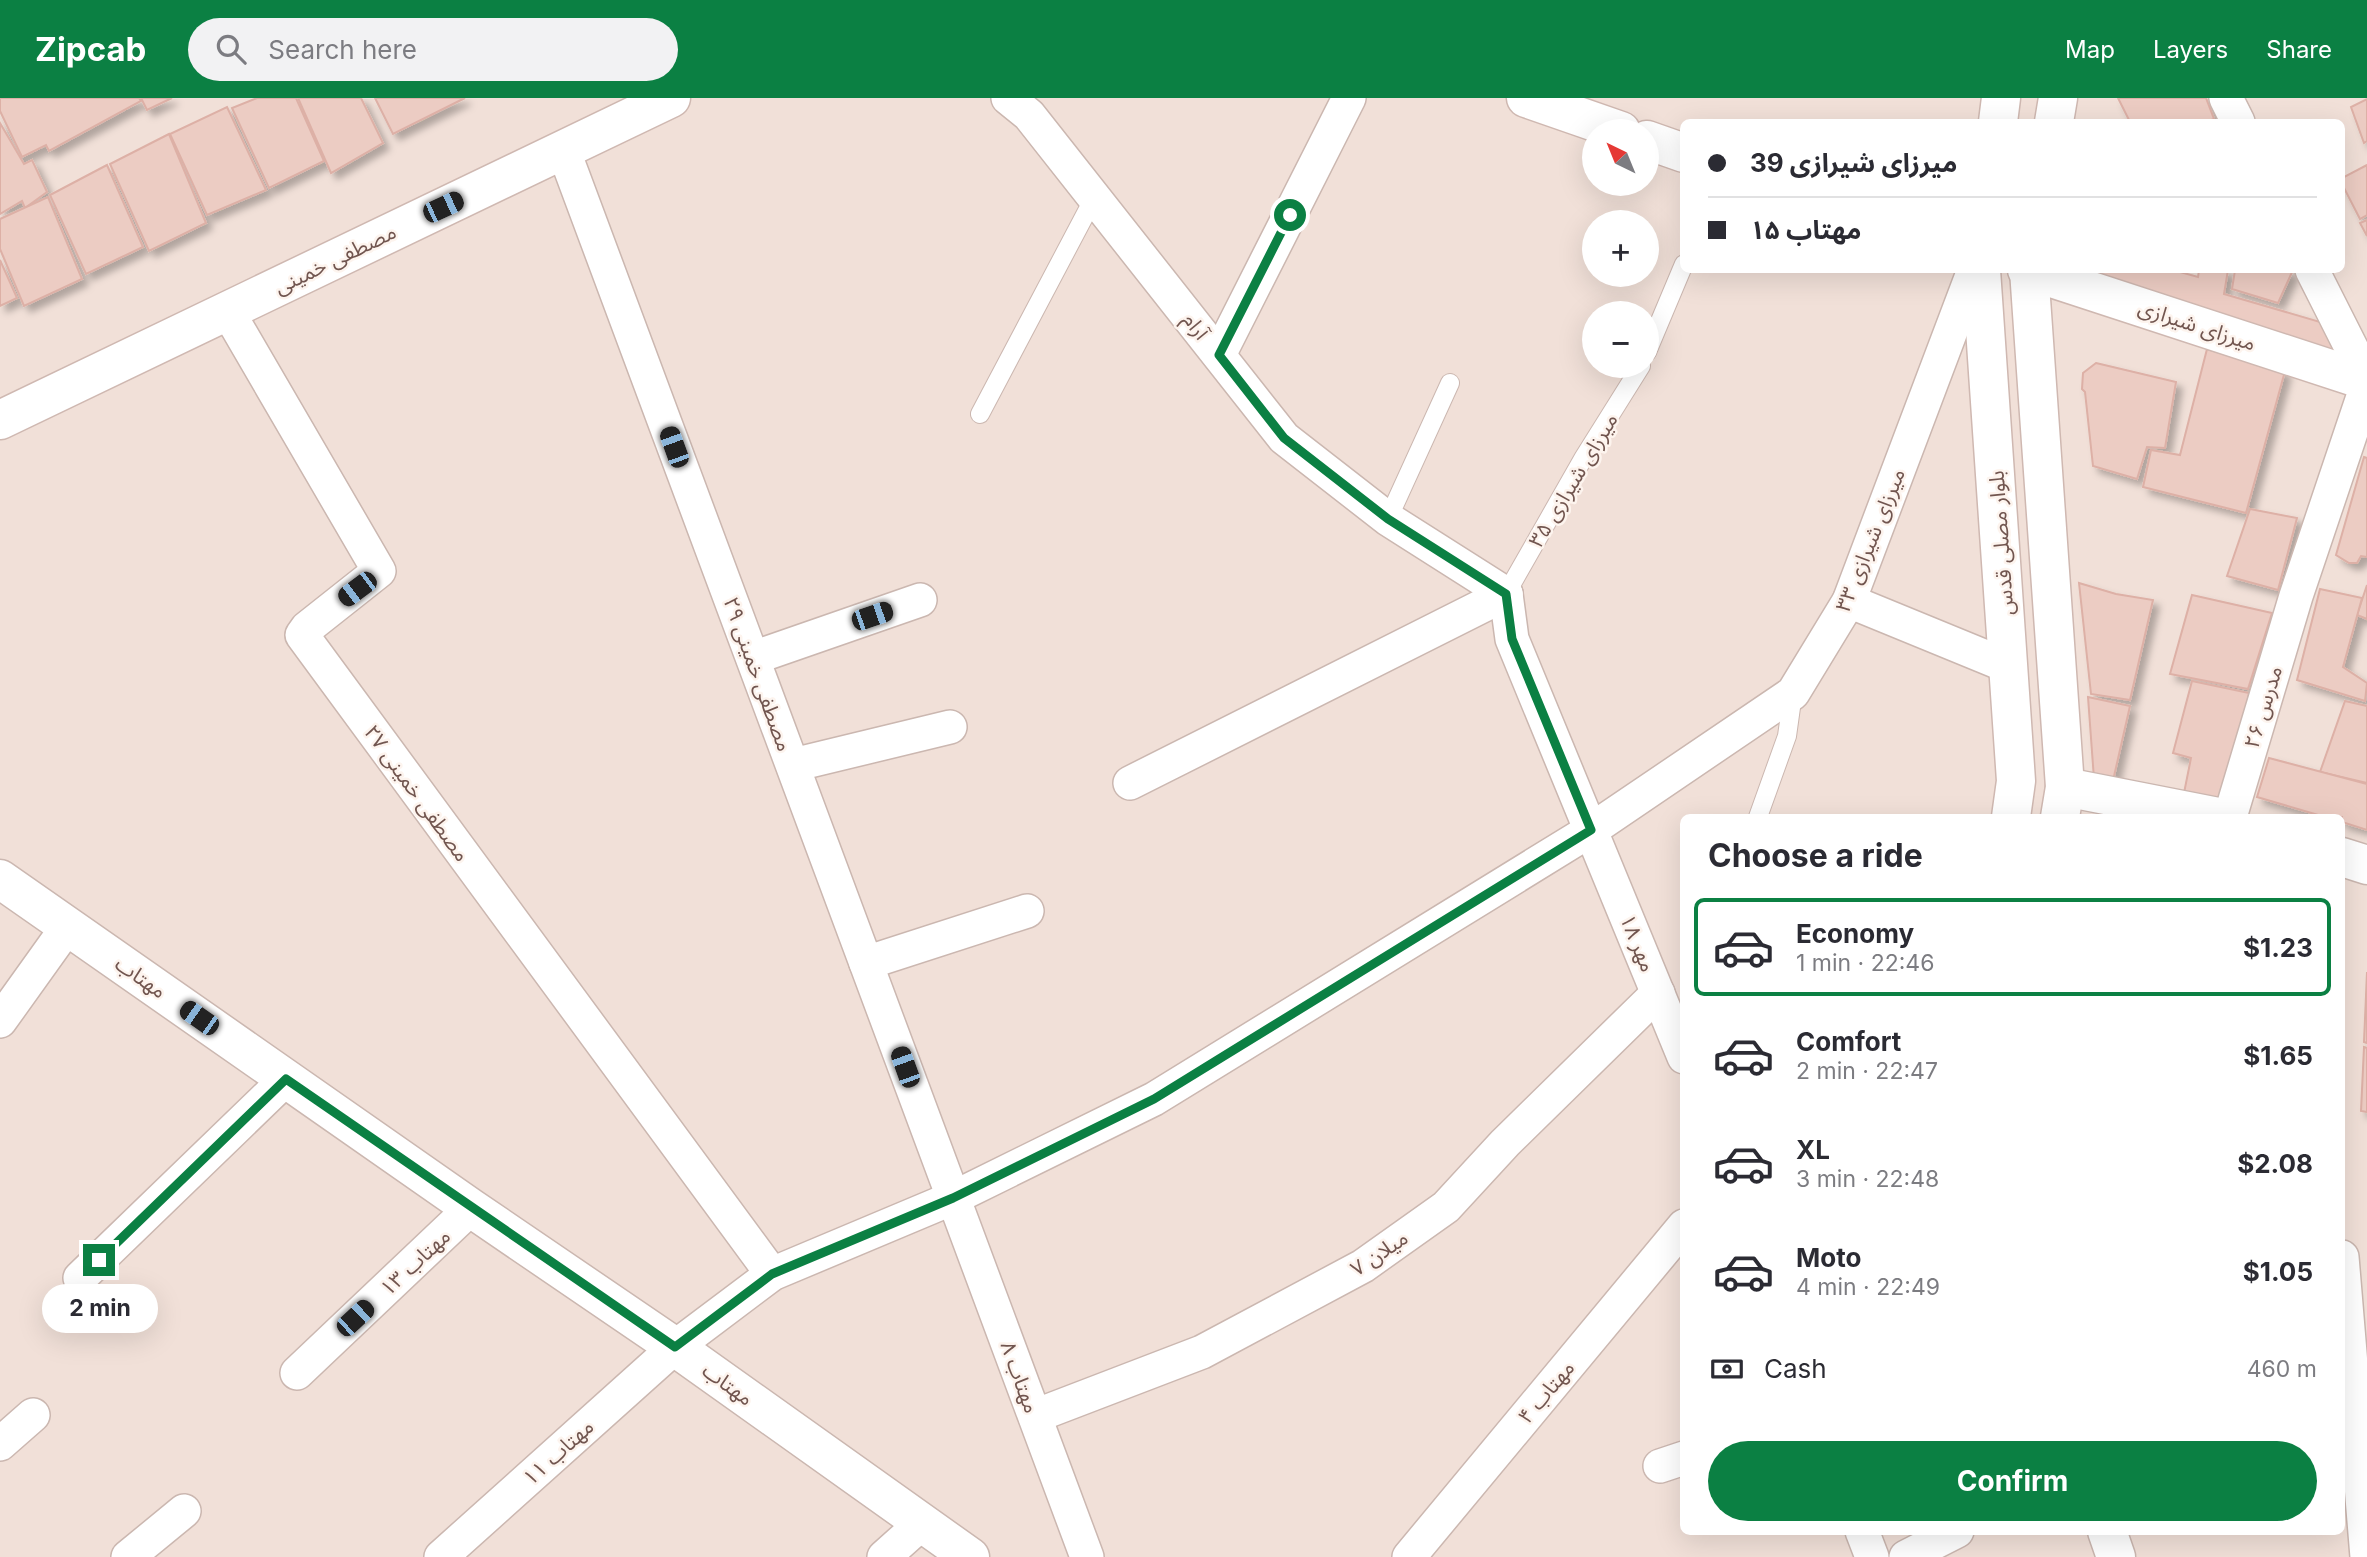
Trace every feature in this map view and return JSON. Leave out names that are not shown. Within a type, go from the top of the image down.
[{"type":"main road","name":"مصطفی خمینی","points":[[0,420],[671,98]]},
{"type":"main road","points":[[1526,98],[1586,119]]},
{"type":"main road","points":[[1998,119],[2001,98]]},
{"type":"main road","points":[[2054,119],[2058,98]]},
{"type":"main road","points":[[1659,144],[1680,152]]},
{"type":"main road","name":"بلوار مصلی قدس","points":[[1981,273],[2017,780],[2011,814]]},
{"type":"main road","points":[[2029,273],[2062,802],[2187,814]]},
{"type":"main road","name":"میرزای شیرازی","points":[[2038,273],[2367,381]]},
{"type":"main road","points":[[2345,858],[2367,865]]},
{"type":"main road","name":"مهتاب","points":[[0,878],[471,1208],[675,1347],[970,1557]]},
{"type":"main road","points":[[2108,1535],[2116,1557]]},
{"type":"street","name":"آرام","points":[[1008,98],[1029,115],[1284,438],[1388,519],[1506,594]]},
{"type":"street","points":[[1219,355],[1349,98]]},
{"type":"street","points":[[2226,98],[2236,119]]},
{"type":"street","name":"مصطفی خمینی ۲۹","points":[[564,149],[953,1198]]},
{"type":"street","name":"میرزای شیرازی ۳۳","points":[[953,1198],[1154,1099],[1591,830],[1793,693],[1849,601],[1973,273]]},
{"type":"street","points":[[2313,273],[2367,381]]},
{"type":"street","name":"مصطفی خمینی ۲۷","points":[[227,310],[379,571],[307,628],[302,635],[772,1274]]},
{"type":"street","name":"مدرس ۲۶","points":[[2231,814],[2296,596],[2367,381]]},
{"type":"street","points":[[1130,783],[1506,594]]},
{"type":"street","name":"مهر ۱۸","points":[[1506,594],[1512,639],[1680,1047]]},
{"type":"street","points":[[752,658],[920,600]]},
{"type":"street","points":[[1849,601],[2010,667]]},
{"type":"street","points":[[793,765],[950,727]]},
{"type":"street","points":[[866,963],[1027,911]]},
{"type":"street","points":[[0,1021],[68,926]]},
{"type":"street","name":"میلان ۷","points":[[1035,1416],[1202,1352],[1363,1266],[1446,1207],[1513,1134],[1658,993]]},
{"type":"street","points":[[80,1278],[286,1079]]},
{"type":"street","name":"مهتاب ۱۱","points":[[441,1557],[675,1347],[772,1274],[953,1198]]},
{"type":"street","name":"مهتاب ۸","points":[[953,1198],[1087,1557]]},
{"type":"street","name":"مهتاب ۱۳","points":[[297,1373],[471,1208]]},
{"type":"street","name":"مهتاب ۴","points":[[1409,1557],[1680,1231]]},
{"type":"street","points":[[2345,1344],[2366,1548]]},
{"type":"street","points":[[0,1444],[33,1415]]},
{"type":"street","points":[[128,1557],[184,1511]]},
{"type":"street","points":[[884,1557],[922,1523]]},
{"type":"street","points":[[1864,1535],[1872,1557]]},
{"type":"street","points":[[1906,1557],[1949,1535]]},
{"type":"lane","points":[[980,414],[1094,198]]},
{"type":"lane","points":[[1659,323],[1680,273]]},
{"type":"lane","name":"میرزای شیرازی ۳۵","points":[[1506,594],[1584,457],[1633,378]]},
{"type":"lane","points":[[1388,519],[1450,383]]},
{"type":"lane","points":[[1759,814],[1787,736],[1793,693]]},
{"type":"shaded area","points":[[0,98],[2367,98],[2367,1557],[0,1557]]},
{"type":"building","points":[[0,98],[139,98],[141,101],[49,151],[46,145],[22,157],[0,111]]},
{"type":"building","points":[[141,98],[172,98],[147,110]]},
{"type":"building","points":[[257,98],[296,98],[324,161],[269,188],[232,108]]},
{"type":"building","points":[[298,98],[361,98],[383,143],[331,173]]},
{"type":"building","points":[[375,98],[465,98],[393,134]]},
{"type":"building","points":[[2118,98],[2206,98],[2214,119],[2128,119]]},
{"type":"building","points":[[2367,99],[2367,141],[2364,143],[2351,107]]},
{"type":"building","points":[[227,107],[266,190],[207,215],[170,134]]},
{"type":"building","points":[[0,123],[24,164],[32,160],[47,192],[25,208],[22,201],[0,214]]},
{"type":"building","points":[[169,134],[206,223],[149,251],[110,164]]},
{"type":"building","points":[[107,165],[143,247],[86,274],[50,195]]},
{"type":"building","points":[[2367,165],[2367,215],[2360,219],[2345,190],[2345,176]]},
{"type":"building","points":[[48,197],[82,279],[24,306],[0,249],[0,219]]},
{"type":"building","points":[[2367,220],[2367,236],[2360,223]]},
{"type":"building","points":[[0,260],[17,298],[0,306]]},
{"type":"building","points":[[2087,273],[2184,273],[2198,277],[2199,273],[2228,273],[2224,294],[2327,324],[2344,356]]},
{"type":"building","points":[[2235,273],[2292,273],[2278,303],[2232,289]]},
{"type":"building","points":[[2207,349],[2285,371],[2246,513],[2143,487],[2151,450],[2180,455]]},
{"type":"building","points":[[2096,363],[2176,382],[2165,448],[2147,447],[2137,479],[2093,466],[2085,392],[2082,389],[2083,373]]},
{"type":"building","points":[[2364,457],[2367,458],[2367,557],[2361,556],[2357,563],[2349,563],[2336,555]]},
{"type":"building","points":[[2250,509],[2297,518],[2278,590],[2227,576]]},
{"type":"building","points":[[2079,583],[2116,594],[2153,600],[2130,700],[2091,694]]},
{"type":"building","points":[[2367,585],[2367,619],[2357,615]]},
{"type":"building","points":[[2320,589],[2362,598],[2343,667],[2367,683],[2365,701],[2297,680]]},
{"type":"building","points":[[2192,595],[2272,613],[2248,689],[2170,674]]},
{"type":"building","points":[[2192,681],[2249,693],[2233,804],[2184,793],[2191,758],[2173,753]]},
{"type":"building","points":[[2088,697],[2130,706],[2112,785],[2094,779]]},
{"type":"building","points":[[2345,701],[2367,706],[2367,783],[2320,772]]},
{"type":"building","points":[[2269,758],[2367,784],[2367,830],[2345,823],[2345,814],[2315,814],[2257,797]]},
{"type":"building","points":[[2367,972],[2367,1043],[2364,1042]]},
{"type":"building","points":[[2364,1047],[2367,1048],[2367,1112],[2361,1111]]},
{"type":"route","points":[[99,1260],[286,1079],[675,1347],[772,1274],[953,1198],[1154,1099],[1591,830],[1512,639],[1506,594],[1388,519],[1284,438],[1219,355],[1290,215]]}]
